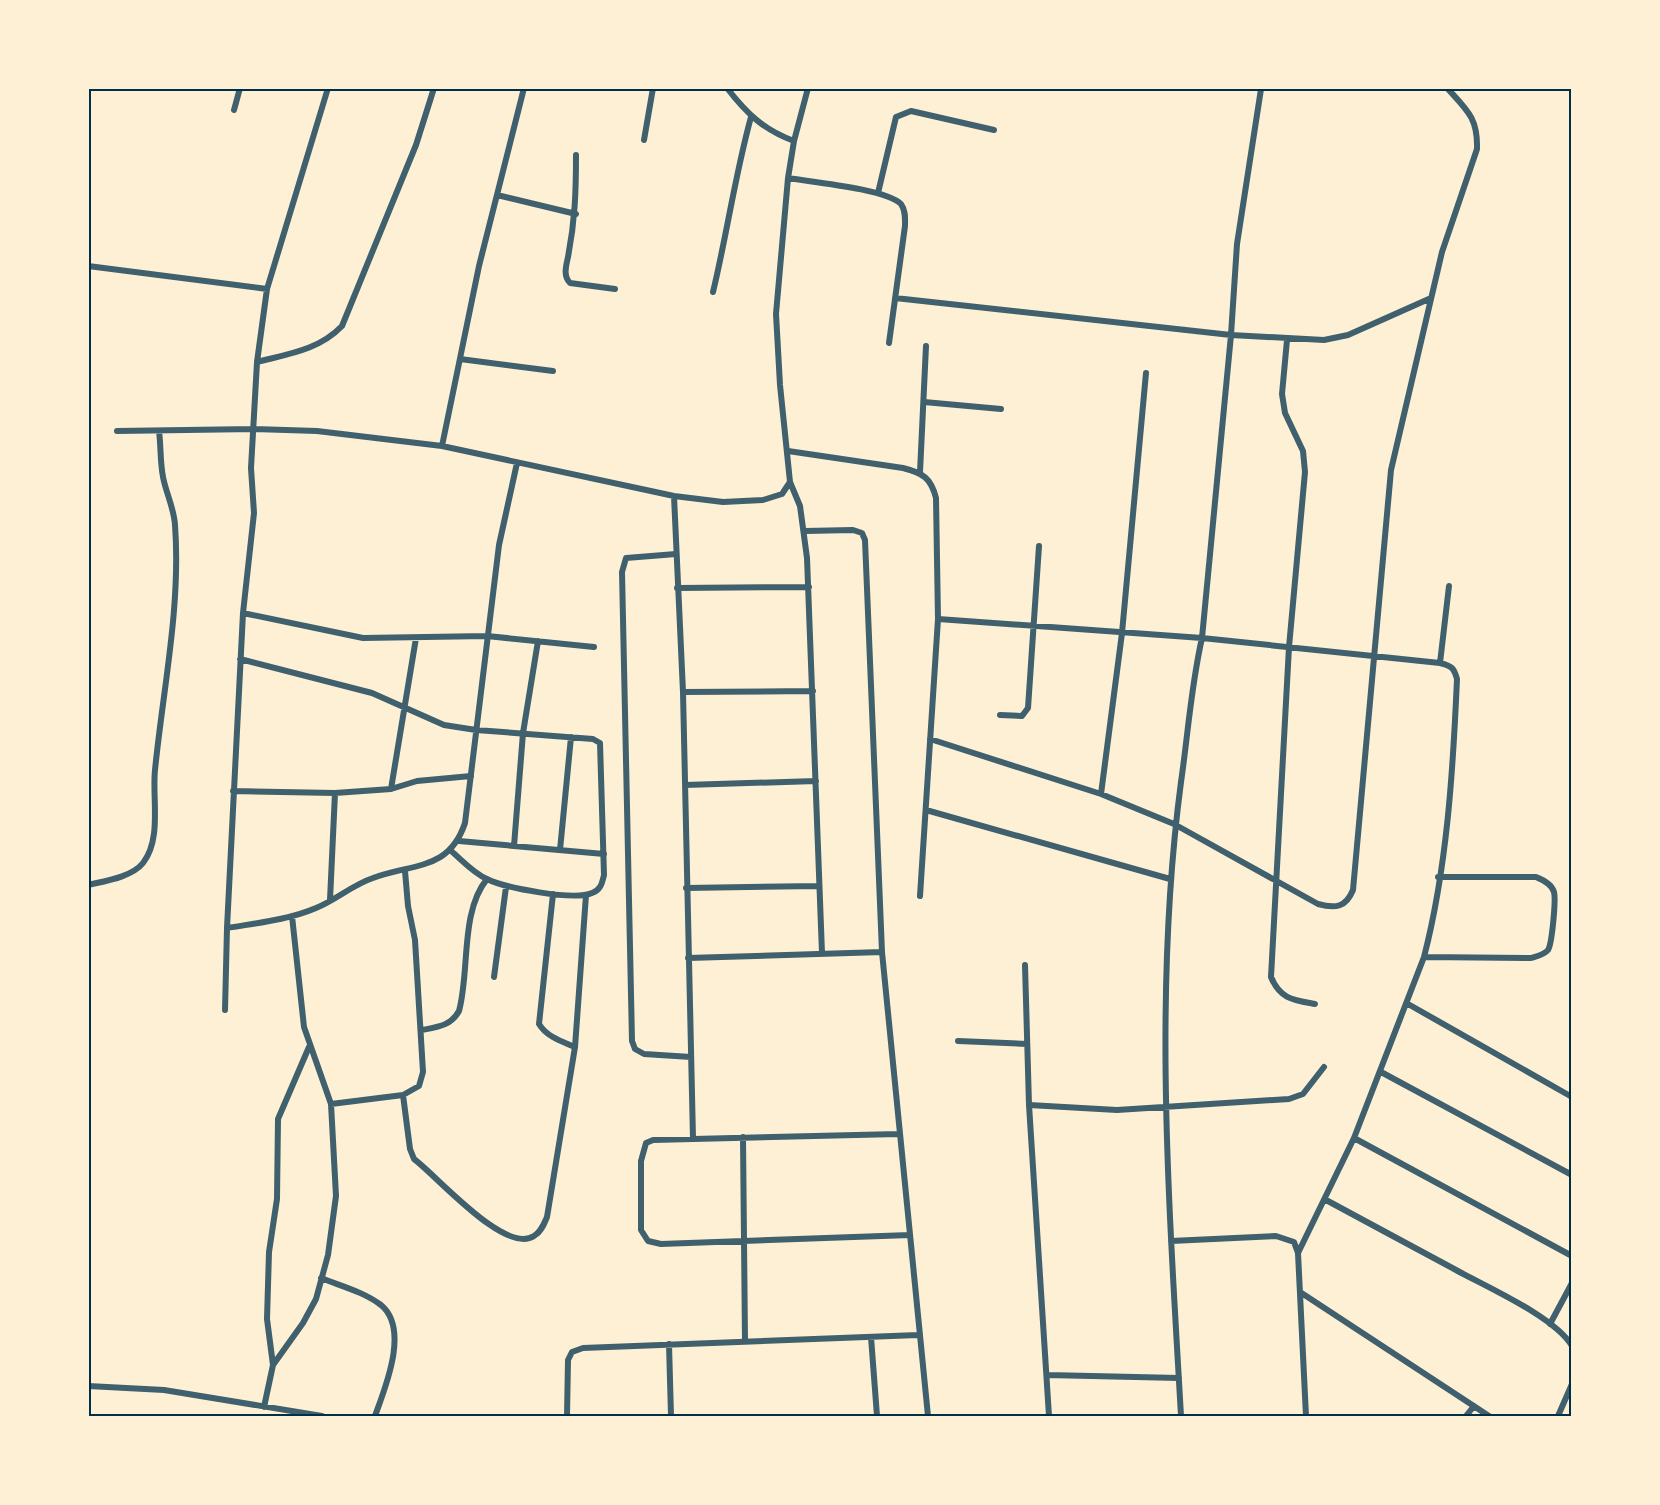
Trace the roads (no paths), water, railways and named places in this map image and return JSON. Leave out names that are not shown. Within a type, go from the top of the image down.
[{"type":"street","points":[[234,110],[240,88]]},
{"type":"street","points":[[225,1010],[226,928],[240,659],[254,513],[251,468],[258,362],[267,289],[328,88]]},
{"type":"street","points":[[258,362],[314,347],[330,339],[342,326],[416,145],[435,88]]},
{"type":"street","points":[[442,446],[497,195],[524,88]]},
{"type":"street","points":[[644,140],[653,88]]},
{"type":"street","points":[[727,88],[751,117],[773,133],[794,141]]},
{"type":"street","points":[[808,88],[794,141],[788,178],[776,314],[780,385],[790,482],[806,531],[822,953]]},
{"type":"street","points":[[930,739],[1101,794],[1174,824],[1318,904],[1330,908],[1341,906],[1348,901],[1353,890],[1391,470],[1450,223],[1477,149],[1478,133],[1472,115],[1447,88]]},
{"type":"street","points":[[1181,1416],[1165,1105],[1166,968],[1170,879],[1174,824],[1192,686],[1202,638],[1231,335],[1237,244],[1261,89]]},
{"type":"street","points":[[878,193],[896,117],[903,112],[911,111],[994,130]]},
{"type":"street","points":[[713,292],[724,247],[738,166],[751,117]]},
{"type":"street","points":[[576,155],[576,214],[565,268],[566,279],[570,283],[615,289]]},
{"type":"street","points":[[788,178],[878,193],[894,199],[902,206],[906,214],[889,343]]},
{"type":"street","points":[[497,195],[576,214]]},
{"type":"street","points":[[88,266],[267,289]]},
{"type":"street","points":[[895,298],[1231,335],[1287,340],[1324,340],[1348,335],[1431,298]]},
{"type":"street","points":[[1287,340],[1282,394],[1285,413],[1303,451],[1305,472],[1289,648],[1271,976],[1276,990],[1286,997],[1315,1004]]},
{"type":"street","points":[[920,472],[926,346]]},
{"type":"street","points":[[460,359],[553,371]]},
{"type":"street","points":[[1101,794],[1122,633],[1146,373]]},
{"type":"street","points":[[924,402],[1001,408]]},
{"type":"street","points":[[117,431],[254,429],[317,431],[442,446],[674,496],[723,502],[763,500],[782,494],[790,482]]},
{"type":"street","points":[[88,885],[133,871],[142,864],[150,852],[153,836],[153,782],[173,620],[176,577],[175,526],[162,474],[159,431]]},
{"type":"street","points":[[788,451],[920,472],[929,478],[936,498],[938,619],[921,896]]},
{"type":"street","points":[[226,928],[291,916],[330,900],[375,877],[405,871],[439,858],[459,841],[465,823],[503,521],[517,463]]},
{"type":"street","points":[[674,496],[683,692],[693,1139]]},
{"type":"street","points":[[806,531],[853,530],[862,533],[865,540],[882,952],[898,1134],[928,1416]]},
{"type":"street","points":[[1000,716],[1022,716],[1028,708],[1039,546]]},
{"type":"street","points":[[676,554],[626,558],[622,572],[632,1041],[635,1049],[645,1054],[691,1057]]},
{"type":"street","points":[[1440,663],[1449,586]]},
{"type":"street","points":[[678,588],[809,587]]},
{"type":"street","points":[[243,613],[363,638],[487,636],[594,647]]},
{"type":"street","points":[[938,619],[1202,638],[1451,666],[1457,680],[1451,774],[1438,877],[1424,957],[1408,1004],[1354,1138],[1326,1200],[1298,1253]]},
{"type":"street","points":[[391,789],[406,710],[416,638]]},
{"type":"street","points":[[514,846],[523,733],[538,641]]},
{"type":"street","points":[[240,659],[372,693],[444,725],[476,730],[593,739],[600,743],[604,854],[601,887],[586,895],[553,894],[506,887],[487,879],[450,850]]},
{"type":"street","points":[[683,692],[813,690]]},
{"type":"street","points":[[560,850],[571,737]]},
{"type":"street","points":[[233,791],[335,793],[391,789],[417,781],[471,776]]},
{"type":"street","points":[[685,785],[816,781]]},
{"type":"street","points":[[330,900],[335,793]]},
{"type":"street","points":[[926,810],[1170,879]]},
{"type":"street","points":[[459,841],[604,854]]},
{"type":"street","points":[[331,1104],[403,1095],[419,1086],[423,1072],[422,1030],[416,940],[408,906],[405,871]]},
{"type":"street","points":[[1424,957],[1531,958],[1542,955],[1550,948],[1552,938],[1554,892],[1548,883],[1536,877],[1438,877]]},
{"type":"street","points":[[422,1030],[447,1024],[459,1011],[475,897],[487,879]]},
{"type":"street","points":[[686,888],[819,886]]},
{"type":"street","points":[[494,976],[506,887]]},
{"type":"street","points":[[553,894],[539,1024],[543,1032],[575,1047]]},
{"type":"street","points":[[403,1095],[410,1149],[414,1159],[498,1232],[523,1240],[533,1238],[540,1231],[547,1217],[575,1047],[586,895]]},
{"type":"street","points":[[273,1365],[303,1323],[316,1299],[328,1255],[336,1196],[331,1104],[309,1047],[304,1027],[291,916]]},
{"type":"street","points":[[688,958],[882,952]]},
{"type":"street","points":[[1025,965],[1029,1105],[1049,1416]]},
{"type":"street","points":[[1408,1004],[1572,1097]]},
{"type":"street","points":[[958,1041],[1027,1044]]},
{"type":"street","points":[[264,1407],[273,1365],[267,1329],[267,1294],[269,1252],[277,1199],[278,1119],[309,1047]]},
{"type":"street","points":[[1029,1105],[1082,1110],[1289,1099],[1303,1094],[1324,1066]]},
{"type":"street","points":[[1381,1072],[1572,1175]]},
{"type":"street","points":[[898,1134],[653,1140],[646,1143],[641,1161],[641,1230],[648,1241],[662,1244],[910,1235]]},
{"type":"street","points":[[743,1137],[745,1341]]},
{"type":"street","points":[[1354,1138],[1572,1256]]},
{"type":"street","points":[[1326,1200],[1551,1324],[1566,1336],[1572,1346]]},
{"type":"street","points":[[1171,1241],[1276,1236],[1294,1242],[1298,1253],[1306,1416]]},
{"type":"street","points":[[321,1278],[368,1296],[384,1307],[392,1321],[393,1356],[375,1416]]},
{"type":"street","points":[[1551,1324],[1572,1283]]},
{"type":"street","points":[[1300,1292],[1489,1416]]},
{"type":"street","points":[[567,1416],[568,1360],[572,1352],[597,1347],[918,1335]]},
{"type":"street","points":[[872,1337],[877,1416]]},
{"type":"street","points":[[669,1344],[671,1416]]},
{"type":"street","points":[[1047,1376],[1179,1378]]},
{"type":"street","points":[[1558,1416],[1572,1384]]},
{"type":"street","points":[[88,1386],[164,1390],[322,1416]]},
{"type":"street","points":[[1466,1416],[1474,1406]]}]
